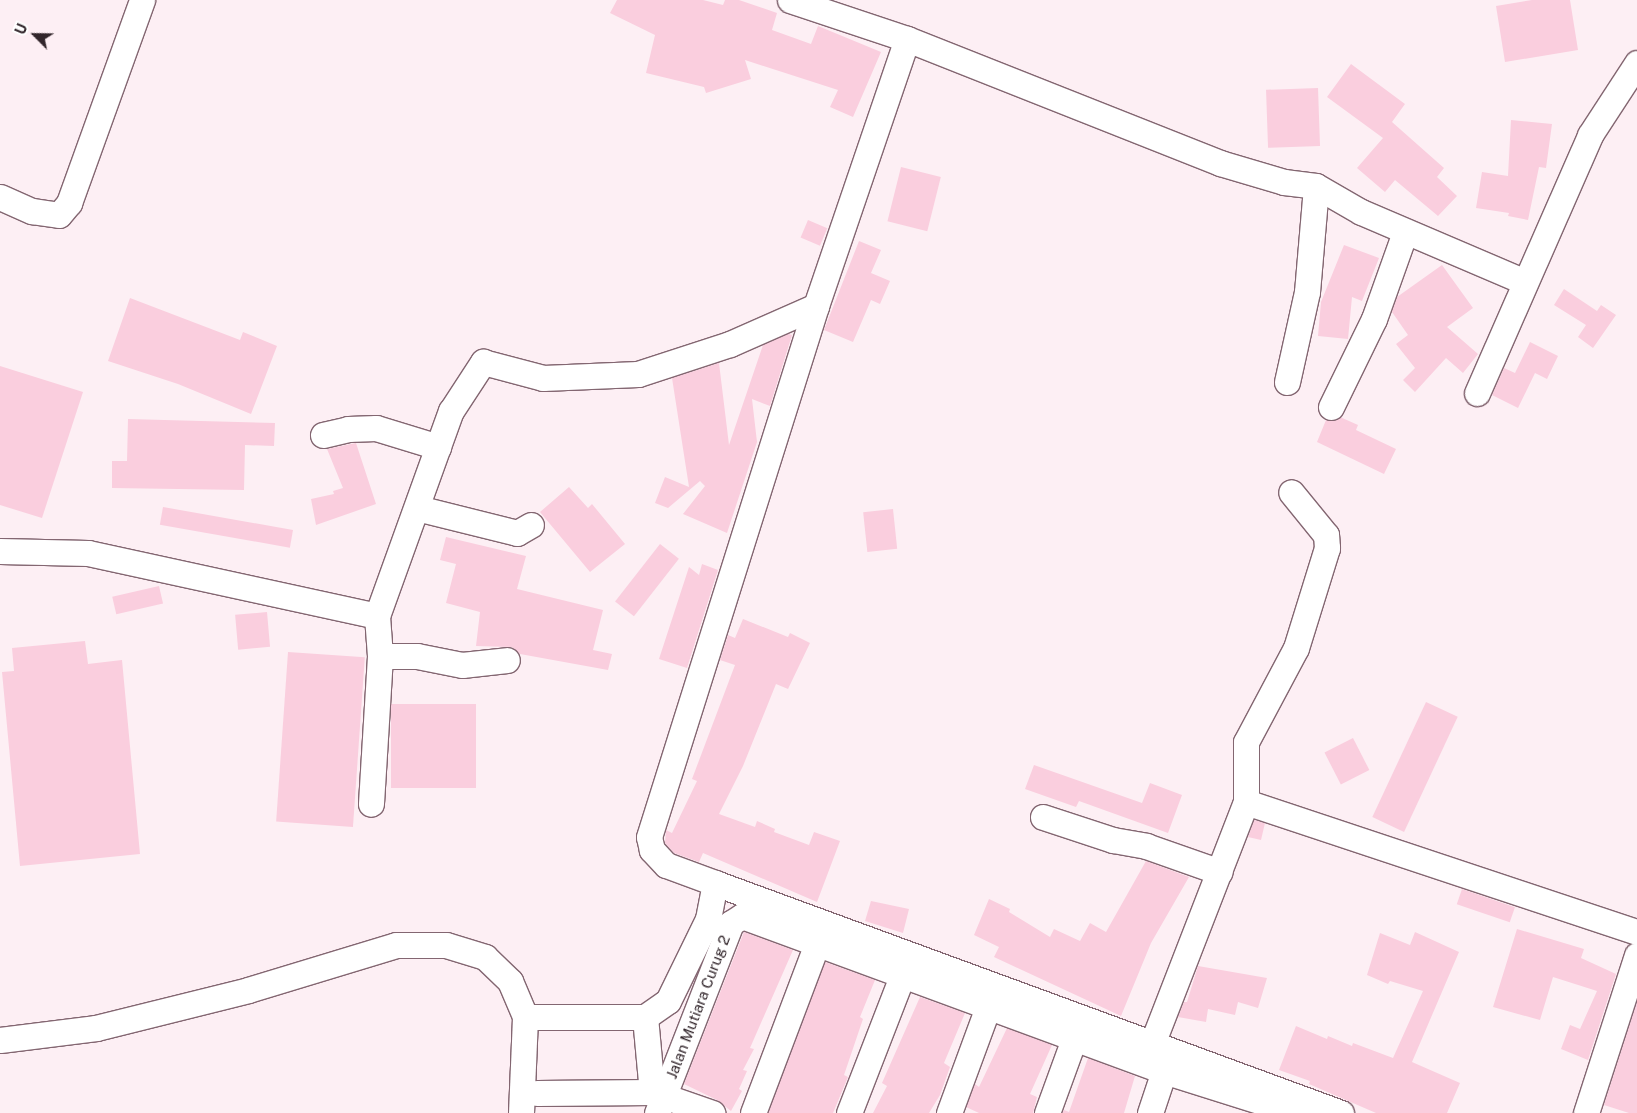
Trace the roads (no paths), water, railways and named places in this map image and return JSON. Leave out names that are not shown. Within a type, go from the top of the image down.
[{"type":"street","points":[[0,197],[32,211],[60,215],[69,203],[142,0]]},
{"type":"street","points":[[790,0],[907,39],[1220,163],[1284,182],[1316,186],[1405,232],[1525,282]]},
{"type":"street","points":[[907,39],[816,306],[649,837],[652,850],[666,865],[1341,1113]]},
{"type":"street","points":[[1477,393],[1590,136],[1637,63]]},
{"type":"street","points":[[1287,382],[1307,292],[1316,186]]},
{"type":"street","points":[[1331,407],[1374,318],[1405,232]]},
{"type":"street","points":[[371,804],[380,656],[377,616],[451,411],[483,362],[543,378],[638,374],[730,344],[816,306]]},
{"type":"street","points":[[323,435],[348,429],[376,428],[438,447]]},
{"type":"street","points":[[1152,1044],[1246,802],[1246,742],[1296,648],[1328,548],[1326,535],[1291,492]]},
{"type":"street","points":[[417,508],[517,533],[531,525]]},
{"type":"street","points":[[0,551],[88,553],[377,616]]},
{"type":"street","points":[[380,656],[416,656],[462,665],[507,660]]},
{"type":"street","points":[[1246,802],[1637,932]]},
{"type":"street","points":[[1043,816],[1113,840],[1146,846],[1220,872]]},
{"type":"street","points":[[525,1018],[645,1017],[668,1001],[708,919],[715,883]]},
{"type":"street","name":"Jalan Mutiara Curug 2","points":[[658,1100],[729,929],[736,919],[742,916],[816,946],[989,1004],[1074,1036],[1164,1071],[1242,1105],[1297,1113]]},
{"type":"street","points":[[0,1040],[96,1028],[248,990],[396,945],[446,945],[485,957],[510,981],[525,1018],[521,1113]]},
{"type":"street","points":[[753,1113],[816,946]]},
{"type":"street","points":[[1586,1113],[1637,955]]},
{"type":"street","points":[[849,1113],[902,974]]},
{"type":"street","points":[[949,1113],[989,1004]]},
{"type":"street","points":[[645,1017],[658,1100]]},
{"type":"street","points":[[1046,1113],[1074,1036]]},
{"type":"street","points":[[1150,1113],[1164,1071]]},
{"type":"street","name":"Jalan Mutiara Curug 2","points":[[537,1093],[658,1100],[712,1113]]}]
